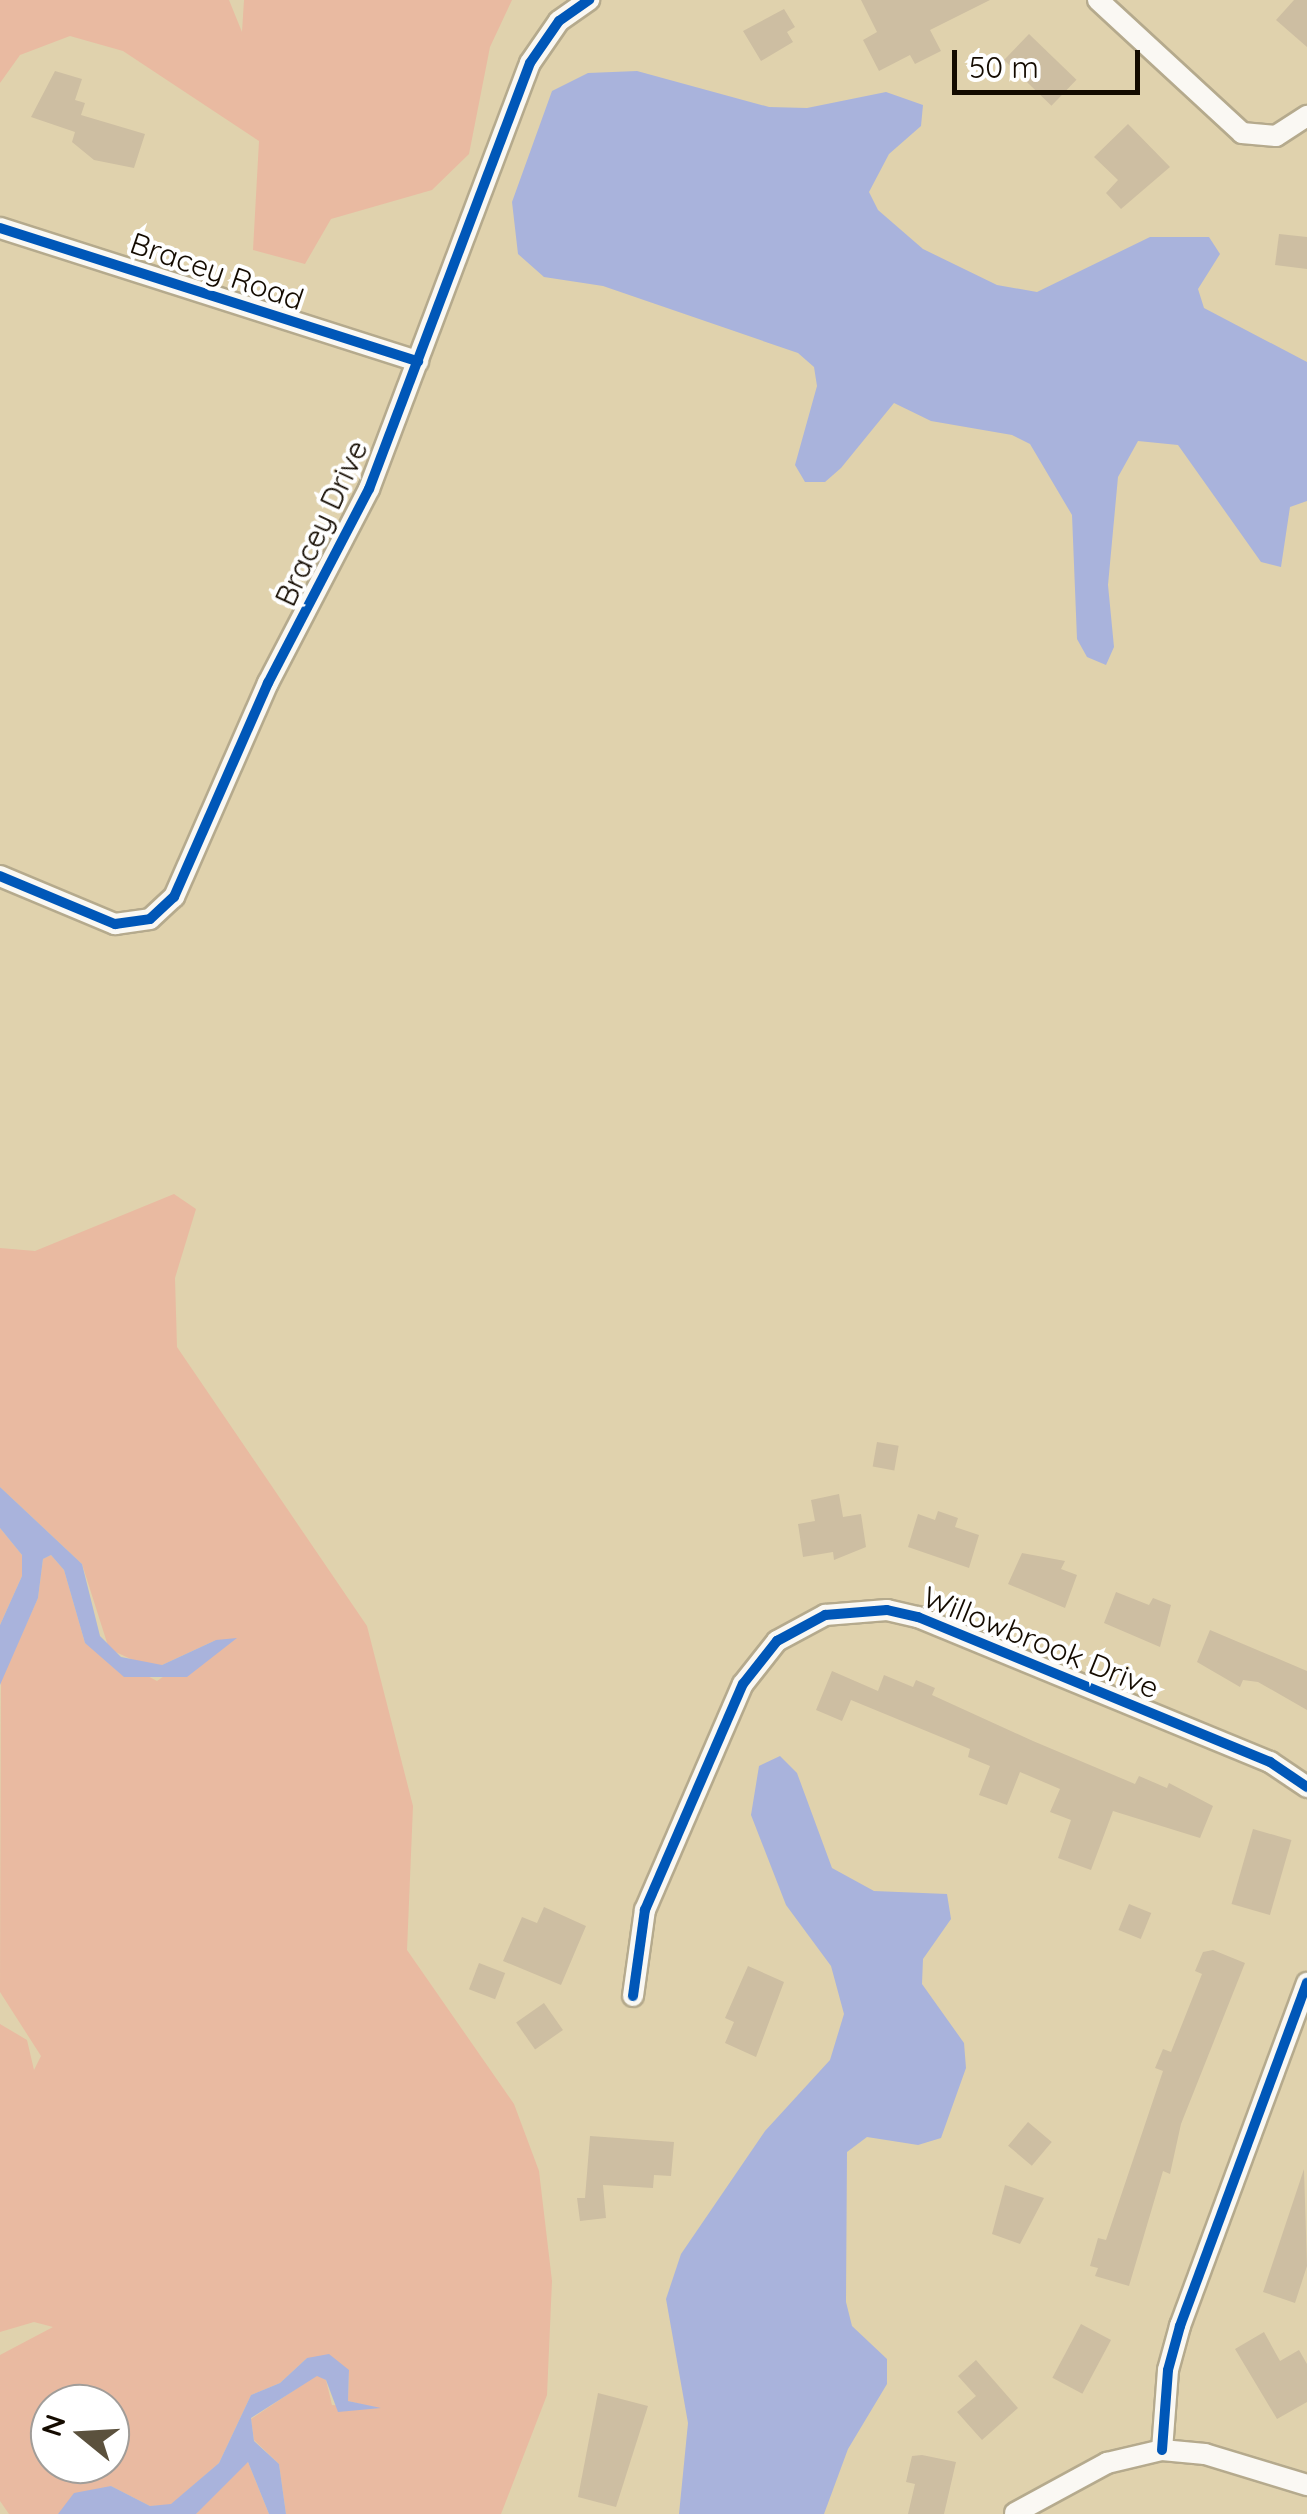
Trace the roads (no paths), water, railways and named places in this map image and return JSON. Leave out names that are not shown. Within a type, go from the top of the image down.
[{"type":"street","name":"Bracey Drive","points":[[0,876],[114,924],[150,920],[165,909],[268,683],[361,506],[530,63],[559,21],[589,0]]},
{"type":"street","points":[[1098,0],[1242,133],[1276,136],[1307,116]]},
{"type":"street","name":"Bracey Road","points":[[0,228],[418,361]]},
{"type":"street","name":"Willowbrook Drive","points":[[632,1996],[645,1910],[743,1684],[778,1641],[825,1614],[872,1609],[918,1617],[1270,1762],[1307,1787]]},
{"type":"street","points":[[1162,2450],[1168,2370],[1180,2326],[1307,1983]]},
{"type":"street","points":[[1016,2513],[1107,2463],[1162,2450],[1205,2454],[1307,2485]]},
{"type":"water","points":[[637,71],[769,107],[807,108],[886,92],[923,105],[921,126],[889,154],[869,192],[878,210],[923,249],[997,285],[1037,292],[1150,237],[1209,237],[1220,254],[1198,289],[1204,308],[1307,362],[1307,501],[1290,507],[1281,567],[1261,562],[1178,445],[1138,441],[1118,477],[1108,585],[1114,647],[1106,665],[1087,657],[1077,639],[1072,515],[1030,444],[1012,435],[931,421],[894,403],[841,468],[825,482],[805,482],[795,465],[817,386],[814,367],[798,353],[603,286],[544,277],[518,254],[512,202],[552,91],[588,73]]},
{"type":"water","points":[[0,1487],[82,1564],[100,1636],[121,1657],[162,1665],[216,1640],[237,1638],[187,1677],[124,1677],[85,1643],[64,1570],[51,1555],[43,1559],[38,1598],[0,1685],[0,1625],[22,1576],[22,1555],[0,1528]]},
{"type":"water","points":[[780,1756],[797,1773],[832,1868],[874,1891],[947,1894],[951,1919],[923,1959],[922,1984],[964,2043],[966,2068],[941,2138],[918,2145],[867,2137],[847,2152],[846,2302],[852,2326],[887,2359],[887,2384],[848,2449],[824,2514],[679,2514],[688,2423],[666,2299],[681,2254],[765,2131],[830,2060],[844,2014],[831,1966],[786,1905],[751,1815],[759,1766]]},
{"type":"water","points":[[329,2354],[349,2370],[348,2401],[381,2408],[338,2412],[326,2380],[317,2376],[251,2418],[254,2441],[279,2464],[286,2514],[269,2514],[248,2462],[196,2514],[58,2514],[74,2493],[111,2486],[150,2506],[171,2504],[219,2463],[251,2395],[280,2383],[307,2358]]}]
